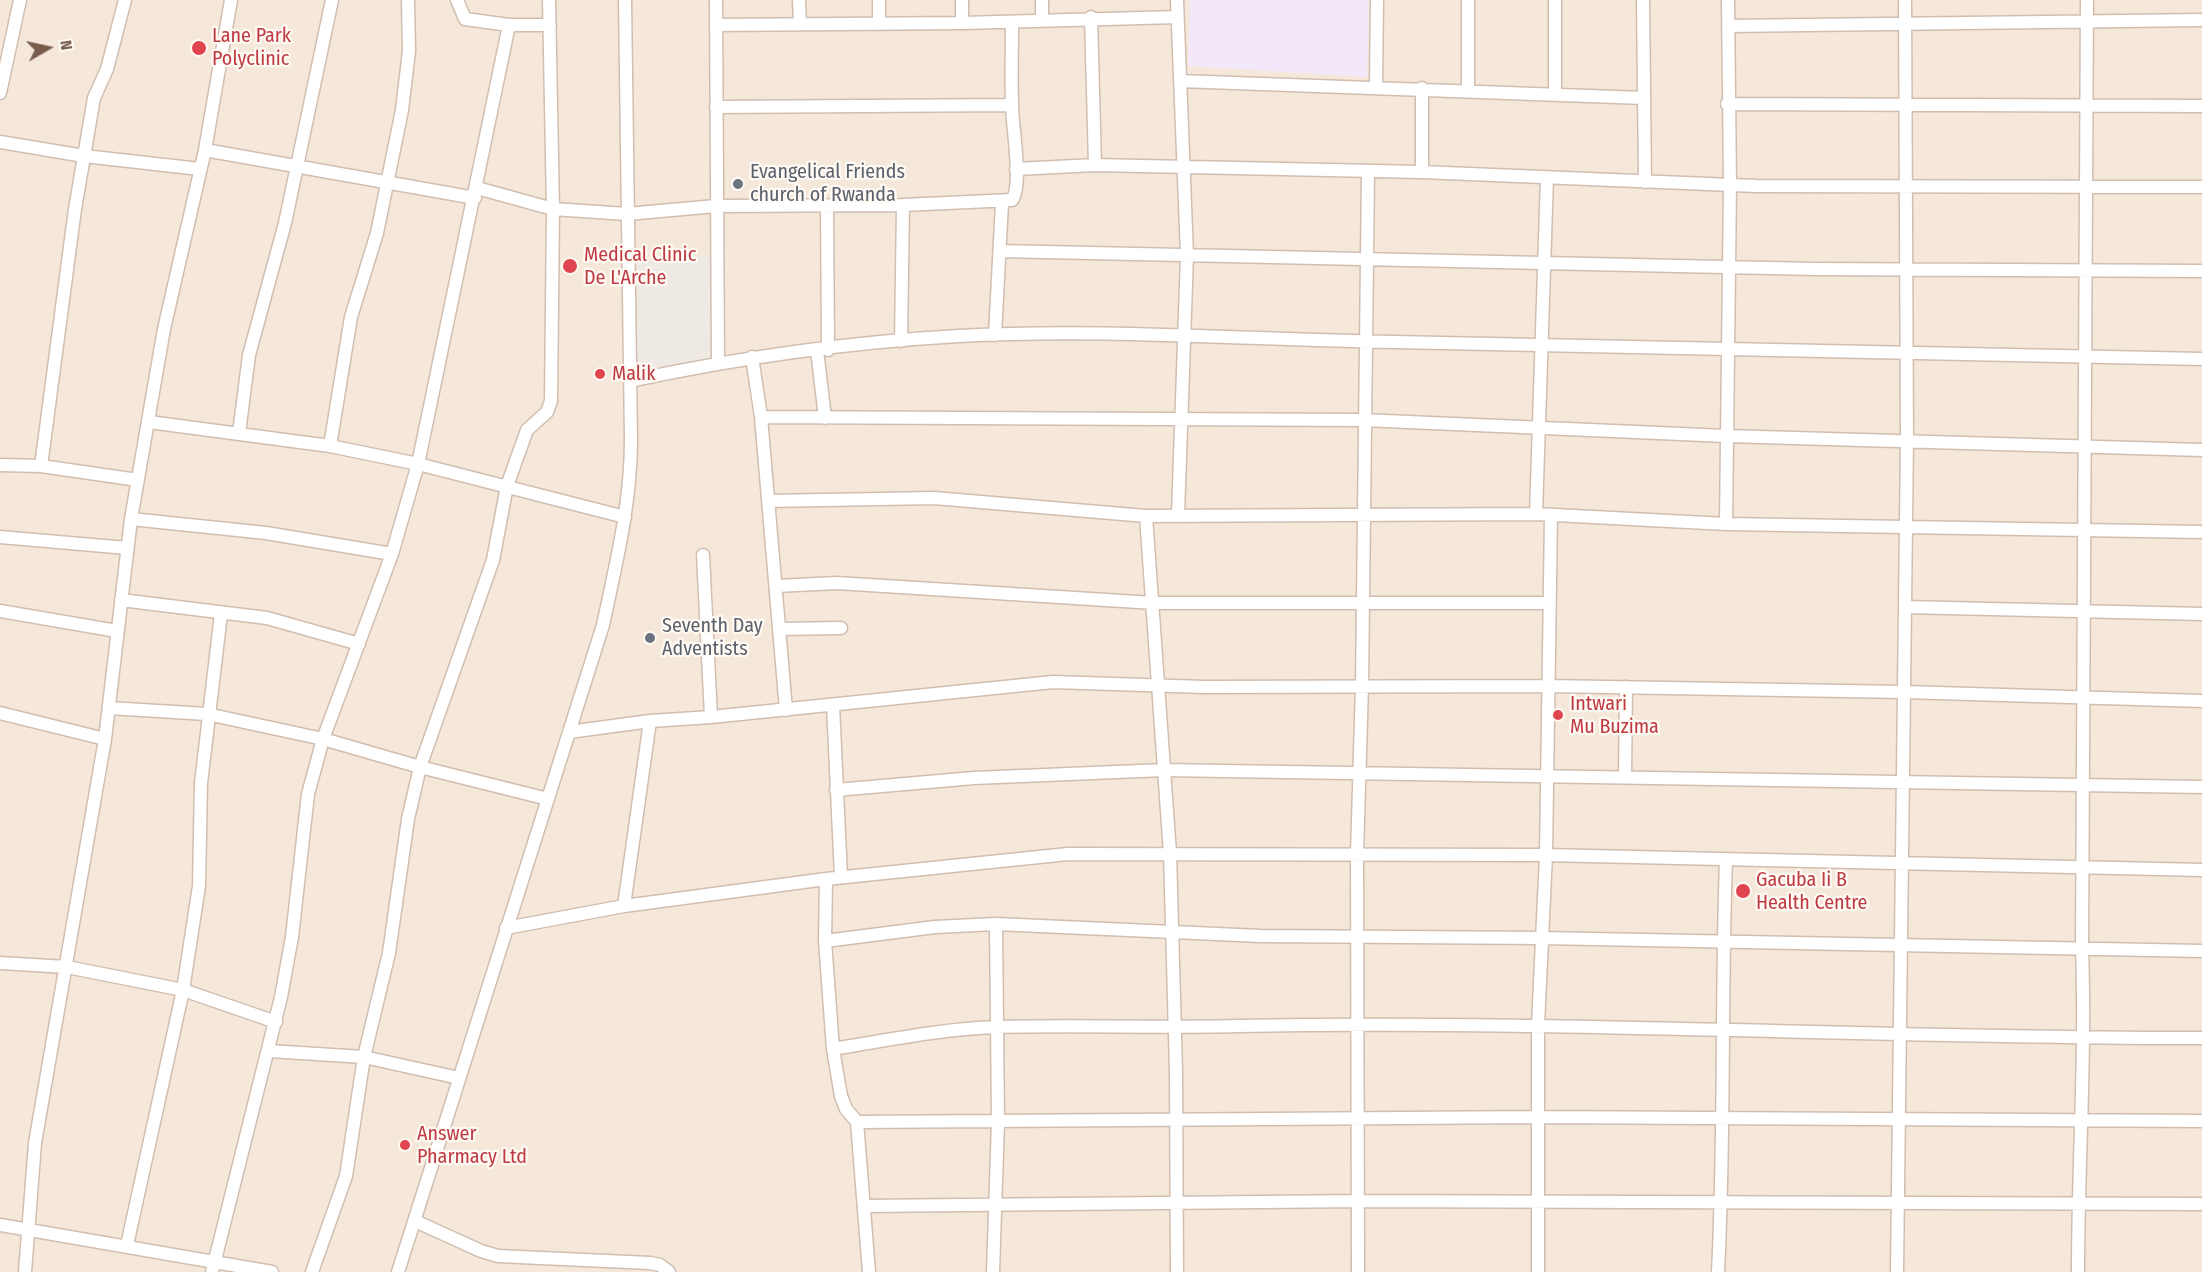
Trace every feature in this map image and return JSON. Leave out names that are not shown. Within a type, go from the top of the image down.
[{"type":"street","points":[[0,93],[20,0]]},
{"type":"street","points":[[41,466],[94,98],[107,69],[125,0]]},
{"type":"street","points":[[25,1272],[35,1143],[68,966],[110,708],[131,519],[164,329],[205,150],[231,0]]},
{"type":"street","points":[[239,433],[249,355],[298,165],[332,0]]},
{"type":"street","points":[[330,446],[349,326],[377,233],[402,110],[409,51],[408,0]]},
{"type":"street","points":[[457,0],[465,19],[509,26],[550,26]]},
{"type":"street","points":[[312,1272],[346,1176],[364,1057],[389,953],[408,819],[420,767],[493,560],[507,486],[527,430],[547,412],[551,401],[553,209],[549,0]]},
{"type":"street","points":[[398,1272],[603,625],[625,517],[631,479],[625,0]]},
{"type":"street","points":[[716,0],[718,363]]},
{"type":"street","points":[[799,0],[800,24]]},
{"type":"street","points":[[879,0],[879,24]]},
{"type":"street","points":[[962,0],[962,23]]},
{"type":"street","points":[[1042,0],[1042,19]]},
{"type":"street","points":[[1177,0],[1186,255],[1179,515]]},
{"type":"street","points":[[1376,86],[1377,0]]},
{"type":"street","points":[[1468,0],[1468,90]]},
{"type":"street","points":[[1555,0],[1555,93]]},
{"type":"street","points":[[1643,0],[1645,182]]},
{"type":"street","points":[[1726,524],[1726,349],[1730,184],[1727,104],[1728,0]]},
{"type":"street","points":[[1897,1272],[1907,439],[1905,0]]},
{"type":"street","points":[[2078,1272],[2080,1120],[2084,1038],[2082,949],[2087,445],[2087,0]]},
{"type":"street","points":[[716,25],[962,23],[1177,16]]},
{"type":"street","points":[[1091,17],[1095,165]]},
{"type":"street","points":[[1728,26],[2087,24],[2202,20]]},
{"type":"street","points":[[205,150],[476,193],[553,209],[627,214],[716,206],[1002,202],[1012,200],[1015,196],[1012,22]]},
{"type":"street","points":[[214,1266],[276,1022],[292,937],[308,794],[323,739],[392,554],[418,464],[509,26]]},
{"type":"street","points":[[1180,81],[1376,86],[1643,98]]},
{"type":"street","points":[[1422,88],[1422,172]]},
{"type":"street","points":[[1727,104],[2202,106]]},
{"type":"street","points":[[716,107],[1012,105]]},
{"type":"street","points":[[0,142],[84,156],[201,169]]},
{"type":"street","points":[[1016,169],[1095,165],[1422,172],[1730,184],[2202,187]]},
{"type":"street","points":[[1358,1272],[1360,1201],[1357,855],[1362,686],[1363,420],[1368,172]]},
{"type":"street","points":[[1536,514],[1547,178]]},
{"type":"street","points":[[995,335],[1002,202]]},
{"type":"street","points":[[901,341],[903,205]]},
{"type":"street","points":[[825,418],[822,350],[827,206]]},
{"type":"street","points":[[999,251],[1728,267],[2202,271]]},
{"type":"street","points":[[630,381],[752,357],[901,341],[995,335],[1099,333],[1364,342],[2202,358]]},
{"type":"street","points":[[752,357],[761,417],[786,710]]},
{"type":"street","points":[[761,417],[1363,420],[1726,436],[1907,439],[2202,450]]},
{"type":"street","points":[[149,422],[330,446],[418,464],[625,517]]},
{"type":"street","points":[[0,465],[41,466],[138,480]]},
{"type":"street","points":[[768,501],[934,498],[1146,516],[1536,514],[1726,524],[2202,532]]},
{"type":"street","points":[[1538,1272],[1538,1025],[1546,855],[1551,515]]},
{"type":"street","points":[[1146,516],[1154,603],[1156,686],[1170,853],[1177,1119],[1177,1272]]},
{"type":"street","points":[[131,519],[266,533],[392,554]]},
{"type":"street","points":[[0,537],[127,548]]},
{"type":"street","points":[[703,555],[711,717]]},
{"type":"street","points":[[776,585],[837,583],[1154,603],[1550,603]]},
{"type":"street","points":[[121,600],[267,618],[295,624],[359,645]]},
{"type":"street","points":[[1905,607],[2202,614]]},
{"type":"street","points":[[0,611],[117,631]]},
{"type":"street","points":[[127,1245],[183,990],[199,886],[201,783],[207,714],[221,614]]},
{"type":"street","points":[[779,629],[841,628]]},
{"type":"street","points":[[569,732],[650,721],[786,710],[1029,684],[1626,687],[2202,701]]},
{"type":"street","points":[[1625,777],[1626,687]]},
{"type":"street","points":[[833,705],[841,877]]},
{"type":"street","points":[[110,708],[207,714],[323,739],[420,767],[549,799]]},
{"type":"street","points":[[0,714],[105,739]]},
{"type":"street","points":[[624,906],[650,721]]},
{"type":"street","points":[[836,790],[974,778],[1164,770],[1903,781],[2083,787],[2202,787]]},
{"type":"street","points":[[506,928],[624,906],[841,877],[1068,854],[1546,855],[2202,870]]},
{"type":"street","points":[[1718,1272],[1723,1118],[1721,1030],[1726,860]]},
{"type":"street","points":[[826,879],[825,941],[833,1049],[841,1096],[846,1109],[857,1122],[869,1272]]},
{"type":"street","points":[[993,1272],[998,1122],[995,1028],[996,924]]},
{"type":"street","points":[[825,941],[935,927],[996,924],[1357,938],[1542,938],[2202,951]]},
{"type":"street","points":[[0,963],[68,966],[183,990],[276,1022]]},
{"type":"street","points":[[833,1049],[933,1032],[995,1028],[1174,1028],[1359,1024],[1538,1025],[1900,1035],[2202,1038]]},
{"type":"street","points":[[269,1051],[364,1057],[459,1078]]},
{"type":"street","points":[[857,1122],[1539,1117],[2202,1121]]},
{"type":"street","points":[[865,1206],[1360,1201],[2202,1204]]},
{"type":"street","points":[[415,1221],[481,1251],[498,1256],[651,1263],[660,1264],[669,1272]]},
{"type":"street","points":[[0,1225],[127,1245],[214,1266],[272,1272]]},
{"type":"shaded area","points":[[0,0],[2202,0],[2202,1272],[0,1272]]},
{"type":"shaded area","points":[[1190,0],[1369,0],[1367,77],[1188,66]]},
{"type":"shaded area","points":[[712,255],[713,358],[636,370],[633,264]]},
{"type":"place","name":"Lane Park Polyclinic","points":[[199,48]]},
{"type":"place","name":"Evangelical Friends church of Rwanda","points":[[738,184]]},
{"type":"place","name":"Medical Clinic De L'Arche","points":[[570,266]]},
{"type":"place","name":"Malik","points":[[600,374]]},
{"type":"place","name":"Seventh Day Adventists","points":[[650,638]]},
{"type":"place","name":"Intwari Mu Buzima","points":[[1558,715]]},
{"type":"place","name":"Gacuba Ii B Health Centre","points":[[1743,891]]},
{"type":"place","name":"Answer Pharmacy Ltd","points":[[405,1145]]}]
